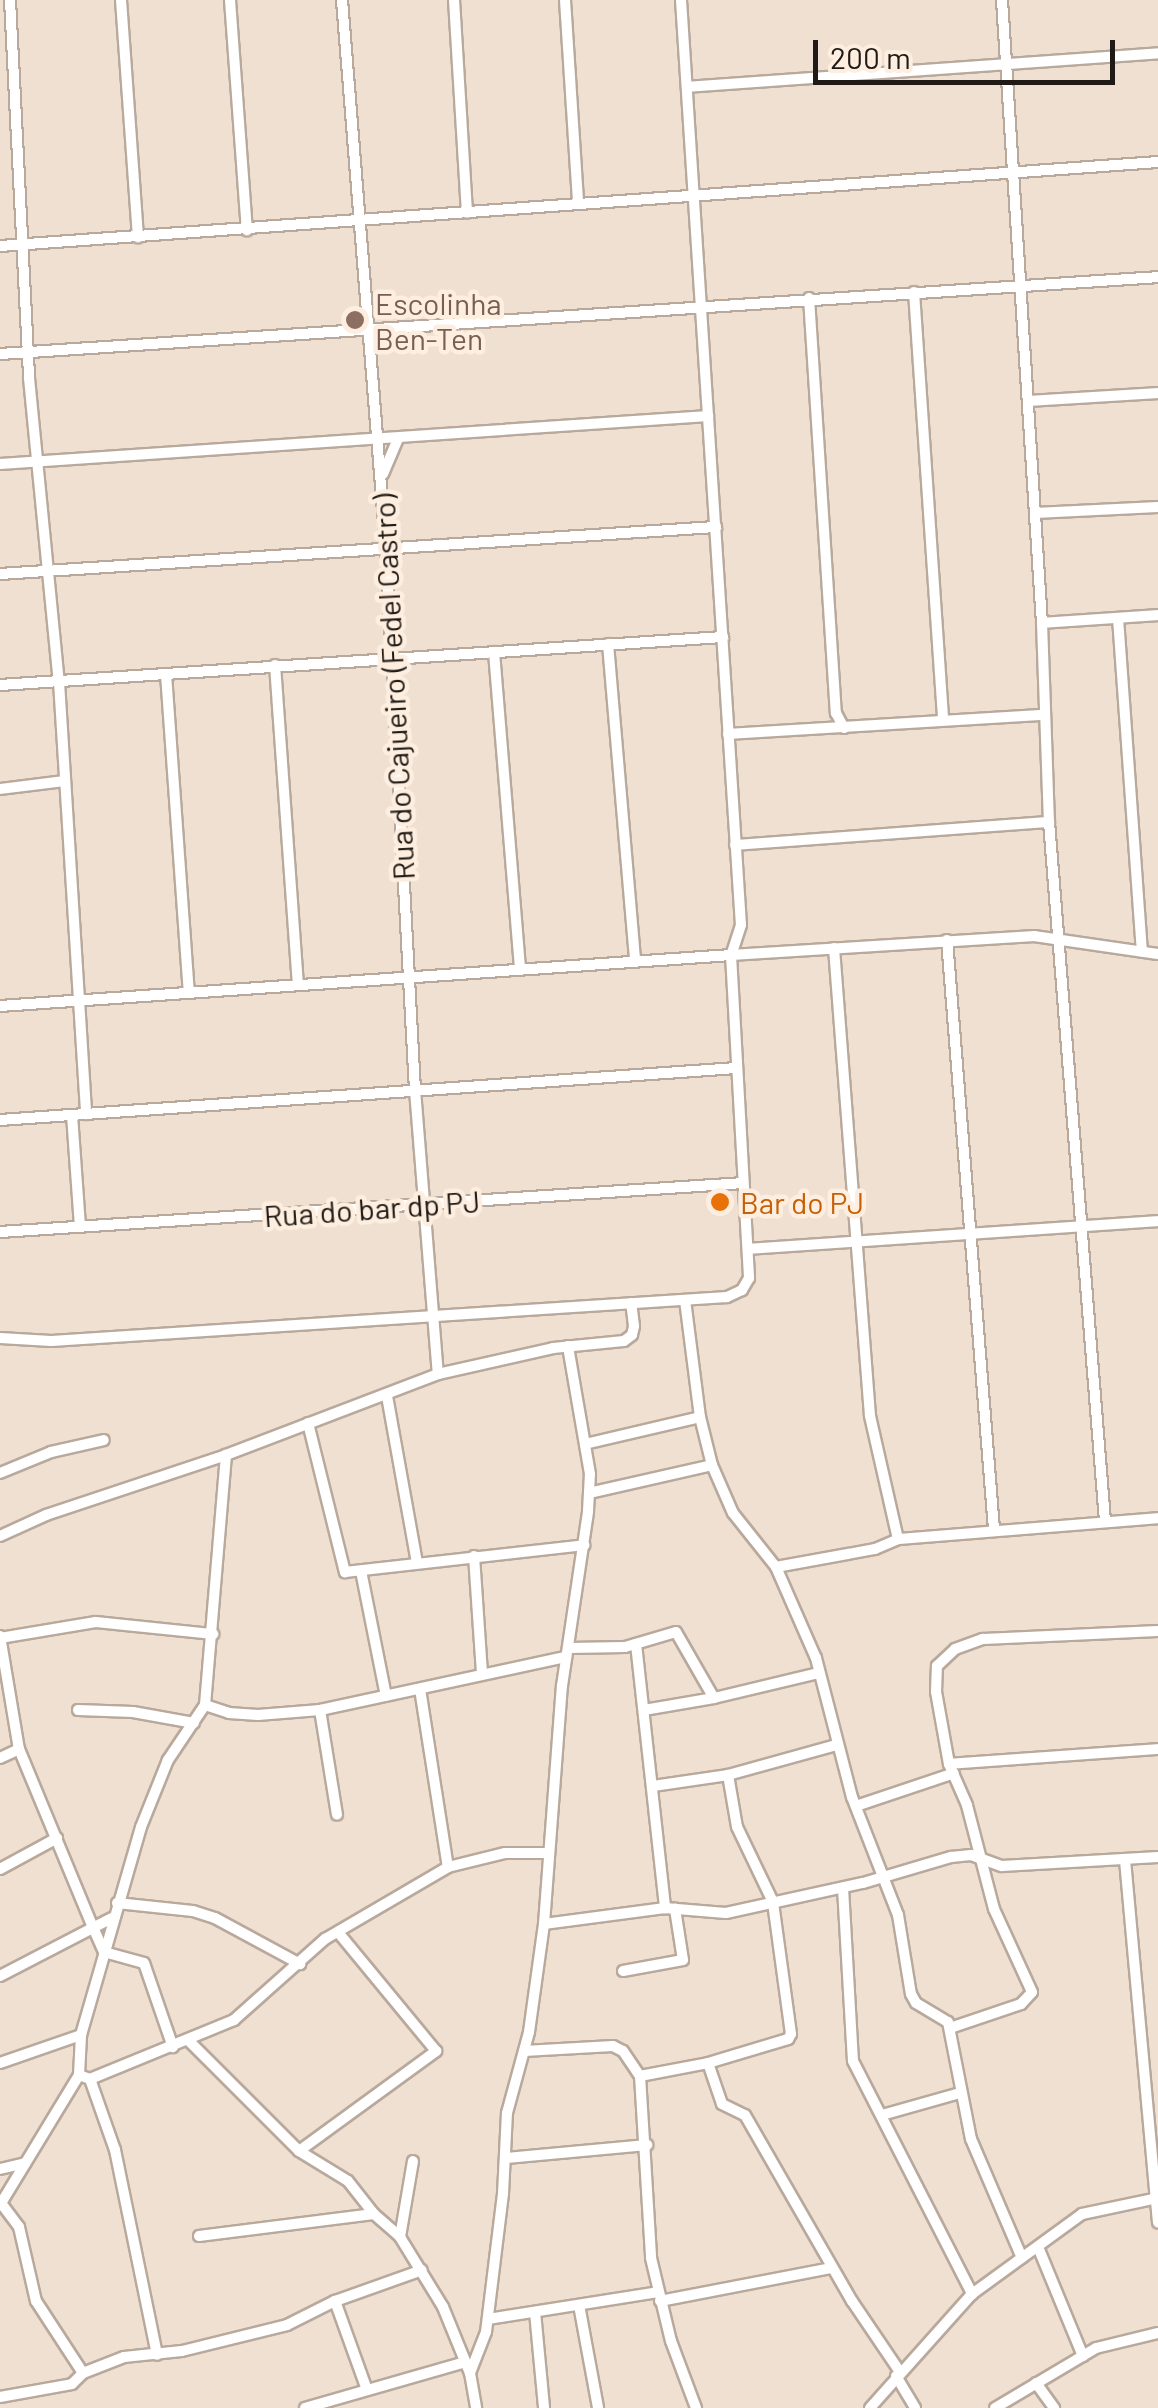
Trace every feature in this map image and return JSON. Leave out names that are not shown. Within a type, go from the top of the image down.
[{"type":"street","points":[[10,0],[29,378],[58,682],[86,1114]]},
{"type":"street","points":[[121,0],[138,236]]},
{"type":"street","points":[[230,0],[247,230]]},
{"type":"street","name":"Rua do Cajueiro (Fedel Castro)","points":[[342,0],[386,548],[415,1090],[438,1374]]},
{"type":"street","points":[[454,0],[467,213]]},
{"type":"street","points":[[565,0],[578,203]]},
{"type":"street","points":[[0,1338],[51,1341],[727,1298],[742,1290],[749,1278],[731,955],[741,926],[681,0]]},
{"type":"street","points":[[1002,0],[1042,623],[1049,822],[1104,1521]]},
{"type":"street","points":[[687,86],[1158,54]]},
{"type":"street","points":[[0,246],[1158,162]]},
{"type":"street","points":[[0,354],[703,304],[1158,277]]},
{"type":"street","points":[[914,292],[943,720]]},
{"type":"street","points":[[810,298],[836,712],[844,728]]},
{"type":"street","points":[[29,378],[43,350]]},
{"type":"street","points":[[1029,401],[1158,393]]},
{"type":"street","points":[[0,464],[708,416]]},
{"type":"street","points":[[380,480],[398,438]]},
{"type":"street","points":[[1034,513],[1158,506]]},
{"type":"street","points":[[0,574],[716,527]]},
{"type":"street","points":[[1042,623],[1158,615]]},
{"type":"street","points":[[1118,618],[1142,952]]},
{"type":"street","points":[[0,685],[723,637]]},
{"type":"street","points":[[608,644],[635,962]]},
{"type":"street","points":[[494,652],[520,970]]},
{"type":"street","points":[[275,665],[298,984]]},
{"type":"street","points":[[166,674],[189,991]]},
{"type":"street","points":[[827,730],[836,712]]},
{"type":"street","points":[[728,734],[1043,715]]},
{"type":"street","points":[[0,789],[64,780]]},
{"type":"street","points":[[736,845],[1049,822]]},
{"type":"street","points":[[0,1006],[1034,936],[1158,954]]},
{"type":"street","points":[[946,940],[974,1236],[994,1529]]},
{"type":"street","points":[[834,948],[870,1416],[898,1540]]},
{"type":"street","points":[[0,1120],[736,1068]]},
{"type":"street","points":[[72,1115],[80,1226]]},
{"type":"street","name":"Rua do bar dp PJ","points":[[0,1232],[743,1183]]},
{"type":"street","points":[[748,1249],[1158,1221]]},
{"type":"street","points":[[685,1300],[700,1417],[712,1465],[733,1513],[776,1567],[819,1673],[856,1806],[898,1914],[912,1994],[916,2003],[944,2018],[950,2028],[971,2139],[1022,2258]]},
{"type":"street","points":[[0,1536],[46,1514],[226,1455],[438,1374],[568,1346],[624,1341],[632,1335],[634,1326],[631,1303]]},
{"type":"street","points":[[305,2408],[366,2387],[468,2367],[480,2354],[488,2319],[510,2090],[524,2051],[544,1924],[567,1653],[589,1493],[568,1346]]},
{"type":"street","points":[[387,1396],[417,1563]]},
{"type":"street","points":[[585,1444],[700,1417]]},
{"type":"street","points":[[308,1423],[344,1570],[584,1545]]},
{"type":"street","points":[[0,1473],[51,1452],[104,1440]]},
{"type":"street","points":[[157,2354],[115,2150],[84,2077],[81,2035],[112,1918],[168,1760],[205,1705],[226,1455]]},
{"type":"street","points":[[589,1493],[712,1465]]},
{"type":"street","points":[[776,1567],[875,1549],[898,1540],[1158,1518]]},
{"type":"street","points":[[474,1556],[482,1674]]},
{"type":"street","points":[[361,1571],[386,1696]]},
{"type":"street","points":[[104,1952],[19,1748],[0,1637],[96,1622],[213,1634]]},
{"type":"street","points":[[950,2028],[1022,2004],[1032,1992],[1004,1938],[952,1769],[935,1679],[937,1666],[955,1649],[982,1639],[1158,1631]]},
{"type":"street","points":[[205,1705],[229,1714],[320,1710],[567,1653],[636,1644],[676,1632],[714,1698]]},
{"type":"street","points":[[623,1971],[683,1960],[670,1908],[636,1644]]},
{"type":"street","points":[[644,1710],[819,1673]]},
{"type":"street","points":[[420,1690],[448,1867]]},
{"type":"street","points":[[78,1710],[132,1712],[194,1724]]},
{"type":"street","points":[[320,1710],[338,1815]]},
{"type":"street","points":[[652,1786],[728,1775],[836,1744]]},
{"type":"street","points":[[0,1758],[19,1748]]},
{"type":"street","points":[[856,1806],[952,1769],[1158,1749]]},
{"type":"street","points":[[640,2076],[708,2063],[788,2039],[790,2034],[773,1902],[738,1827],[728,1775]]},
{"type":"street","points":[[0,1868],[58,1838]]},
{"type":"street","points":[[82,2374],[36,2300],[19,2227],[1,2204],[84,2077],[173,2048],[243,2014],[338,1932],[448,1867],[505,1853],[548,1854]]},
{"type":"street","points":[[544,1924],[670,1908],[726,1912],[843,1888],[951,1857],[981,1858],[1002,1866],[1158,1857]]},
{"type":"street","points":[[1125,1860],[1158,2222]]},
{"type":"street","points":[[843,1888],[851,2051],[856,2070],[972,2294]]},
{"type":"street","points":[[117,1903],[193,1911],[216,1918],[300,1964]]},
{"type":"street","points":[[0,1976],[112,1918]]},
{"type":"street","points":[[300,2152],[436,2051],[338,1932]]},
{"type":"street","points":[[104,1952],[144,1963],[173,2048]]},
{"type":"street","points":[[0,2064],[81,2035]]},
{"type":"street","points":[[189,2041],[300,2152],[348,2181],[374,2214],[400,2237],[422,2270],[468,2367],[476,2408]]},
{"type":"street","points":[[524,2051],[613,2046],[623,2050],[640,2076],[651,2258],[659,2296],[696,2408]]},
{"type":"street","points":[[708,2063],[722,2104],[745,2115],[915,2408]]},
{"type":"street","points":[[882,2115],[960,2092]]},
{"type":"street","points":[[506,2158],[647,2145]]},
{"type":"street","points":[[400,2237],[413,2161]]},
{"type":"street","points":[[0,2169],[25,2163]]},
{"type":"street","points":[[870,2408],[972,2294],[1094,2210],[1157,2198]]},
{"type":"street","points":[[199,2236],[374,2214]]},
{"type":"street","points":[[1038,2248],[1083,2356]]},
{"type":"street","points":[[488,2319],[832,2268]]},
{"type":"street","points":[[0,2397],[72,2384],[82,2374],[124,2357],[157,2354],[287,2324],[335,2301],[422,2270]]},
{"type":"street","points":[[335,2301],[366,2387]]},
{"type":"street","points":[[579,2306],[598,2408]]},
{"type":"street","points":[[535,2312],[544,2408]]},
{"type":"street","points":[[995,2408],[1083,2356],[1158,2333]]},
{"type":"street","points":[[1036,2383],[1054,2408]]},
{"type":"place","name":"Escolinha Ben-Ten","points":[[355,320]]},
{"type":"place","name":"Bar do PJ","points":[[720,1202]]}]
